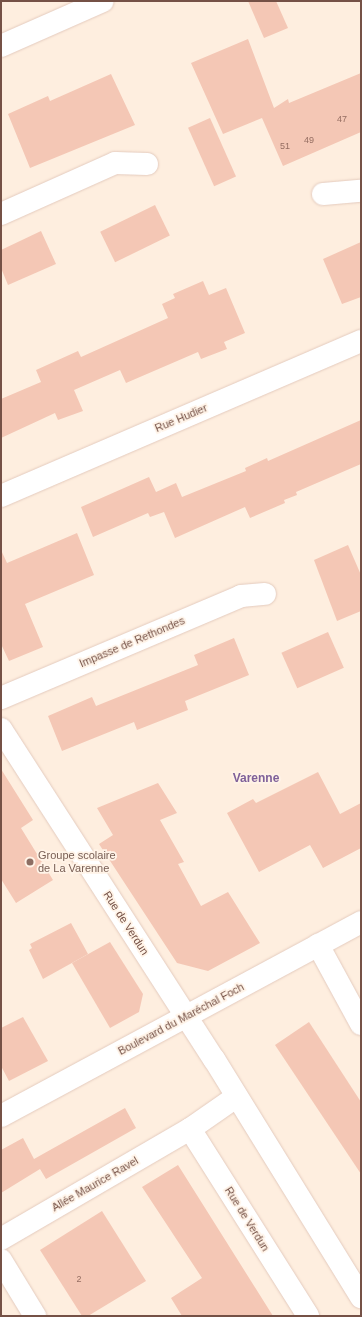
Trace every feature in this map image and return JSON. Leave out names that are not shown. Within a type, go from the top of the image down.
[{"type":"street","points":[[1,46],[103,1]]},
{"type":"street","points":[[1,214],[115,164],[146,164]]},
{"type":"street","points":[[323,194],[361,191]]},
{"type":"street","name":"Rue Hudier","points":[[1,496],[361,341]]},
{"type":"street","name":"Impasse de Rethondes","points":[[1,698],[241,596],[266,594]]},
{"type":"street","name":"Rue de Verdun","points":[[1,729],[187,1017],[361,1297]]},
{"type":"street","name":"Boulevard du Maréchal Foch","points":[[1,1116],[361,922]]},
{"type":"street","points":[[318,945],[361,1024]]},
{"type":"street","points":[[190,1129],[236,1097]]},
{"type":"street","name":"Rue de Verdun","points":[[190,1129],[308,1316]]},
{"type":"street","name":"Allée Maurice Ravel","points":[[1,1239],[190,1129]]},
{"type":"street","points":[[1,1260],[35,1316]]},
{"type":"building","points":[[248,1],[276,1],[288,28],[264,38]]},
{"type":"building","points":[[248,39],[274,108],[288,99],[289,103],[361,73],[361,132],[283,166],[262,118],[223,134],[191,63]]},
{"type":"building","points":[[111,74],[135,125],[30,168],[8,114],[48,96],[50,101]]},
{"type":"building","points":[[210,118],[236,176],[214,186],[188,128]]},
{"type":"building","points":[[155,205],[170,236],[115,262],[100,232]]},
{"type":"building","points":[[41,231],[56,264],[8,285],[1,268],[1,250]]},
{"type":"building","points":[[361,242],[361,297],[342,304],[323,259]]},
{"type":"building","points":[[203,281],[209,295],[226,288],[245,333],[224,342],[227,349],[201,359],[198,352],[126,383],[120,370],[74,390],[83,411],[58,420],[55,413],[1,438],[1,399],[41,382],[36,370],[78,351],[81,357],[168,318],[162,304],[175,298],[173,294]]},
{"type":"building","points":[[361,420],[361,464],[296,492],[297,495],[284,500],[285,503],[250,518],[245,507],[175,538],[164,512],[150,517],[148,513],[93,537],[81,507],[149,477],[156,492],[176,483],[182,497],[246,471],[245,468],[267,458],[268,461]]},
{"type":"building","points":[[77,533],[94,575],[25,604],[43,647],[9,661],[1,644],[1,550],[7,563]]},
{"type":"building","points":[[348,545],[361,575],[361,611],[337,621],[314,560]]},
{"type":"building","points":[[328,632],[344,668],[297,688],[281,653]]},
{"type":"building","points":[[234,638],[249,675],[185,701],[188,710],[137,730],[134,722],[62,751],[48,716],[92,697],[96,706],[198,665],[194,655]]},
{"type":"building","points":[[1,769],[33,820],[21,828],[53,880],[16,903],[1,879]]},
{"type":"building","points":[[318,772],[340,814],[361,803],[361,848],[323,868],[310,845],[259,872],[227,813],[253,799],[256,803]]},
{"type":"building","points":[[158,783],[177,813],[160,820],[184,862],[178,864],[201,906],[228,892],[260,943],[208,971],[177,963],[99,844],[113,835],[97,808]]},
{"type":"building","points":[[71,923],[88,954],[43,979],[29,950],[32,948],[30,944]]},
{"type":"building","points":[[110,942],[143,994],[139,1012],[110,1028],[72,963]]},
{"type":"building","points":[[23,1017],[48,1061],[9,1081],[1,1066],[1,1028]]},
{"type":"building","points":[[309,1022],[361,1102],[361,1174],[275,1045]]},
{"type":"building","points":[[125,1108],[136,1128],[46,1179],[40,1169],[1,1193],[1,1150],[23,1138],[34,1159]]},
{"type":"building","points":[[178,1165],[273,1316],[182,1316],[171,1298],[202,1278],[142,1187]]},
{"type":"building","points":[[102,1211],[146,1281],[88,1316],[82,1316],[40,1250]]},
{"type":"place","name":"Groupe scolaire de La Varenne","points":[[30,862]]},
{"type":"district","name":"Varenne","points":[[256,779]]}]
